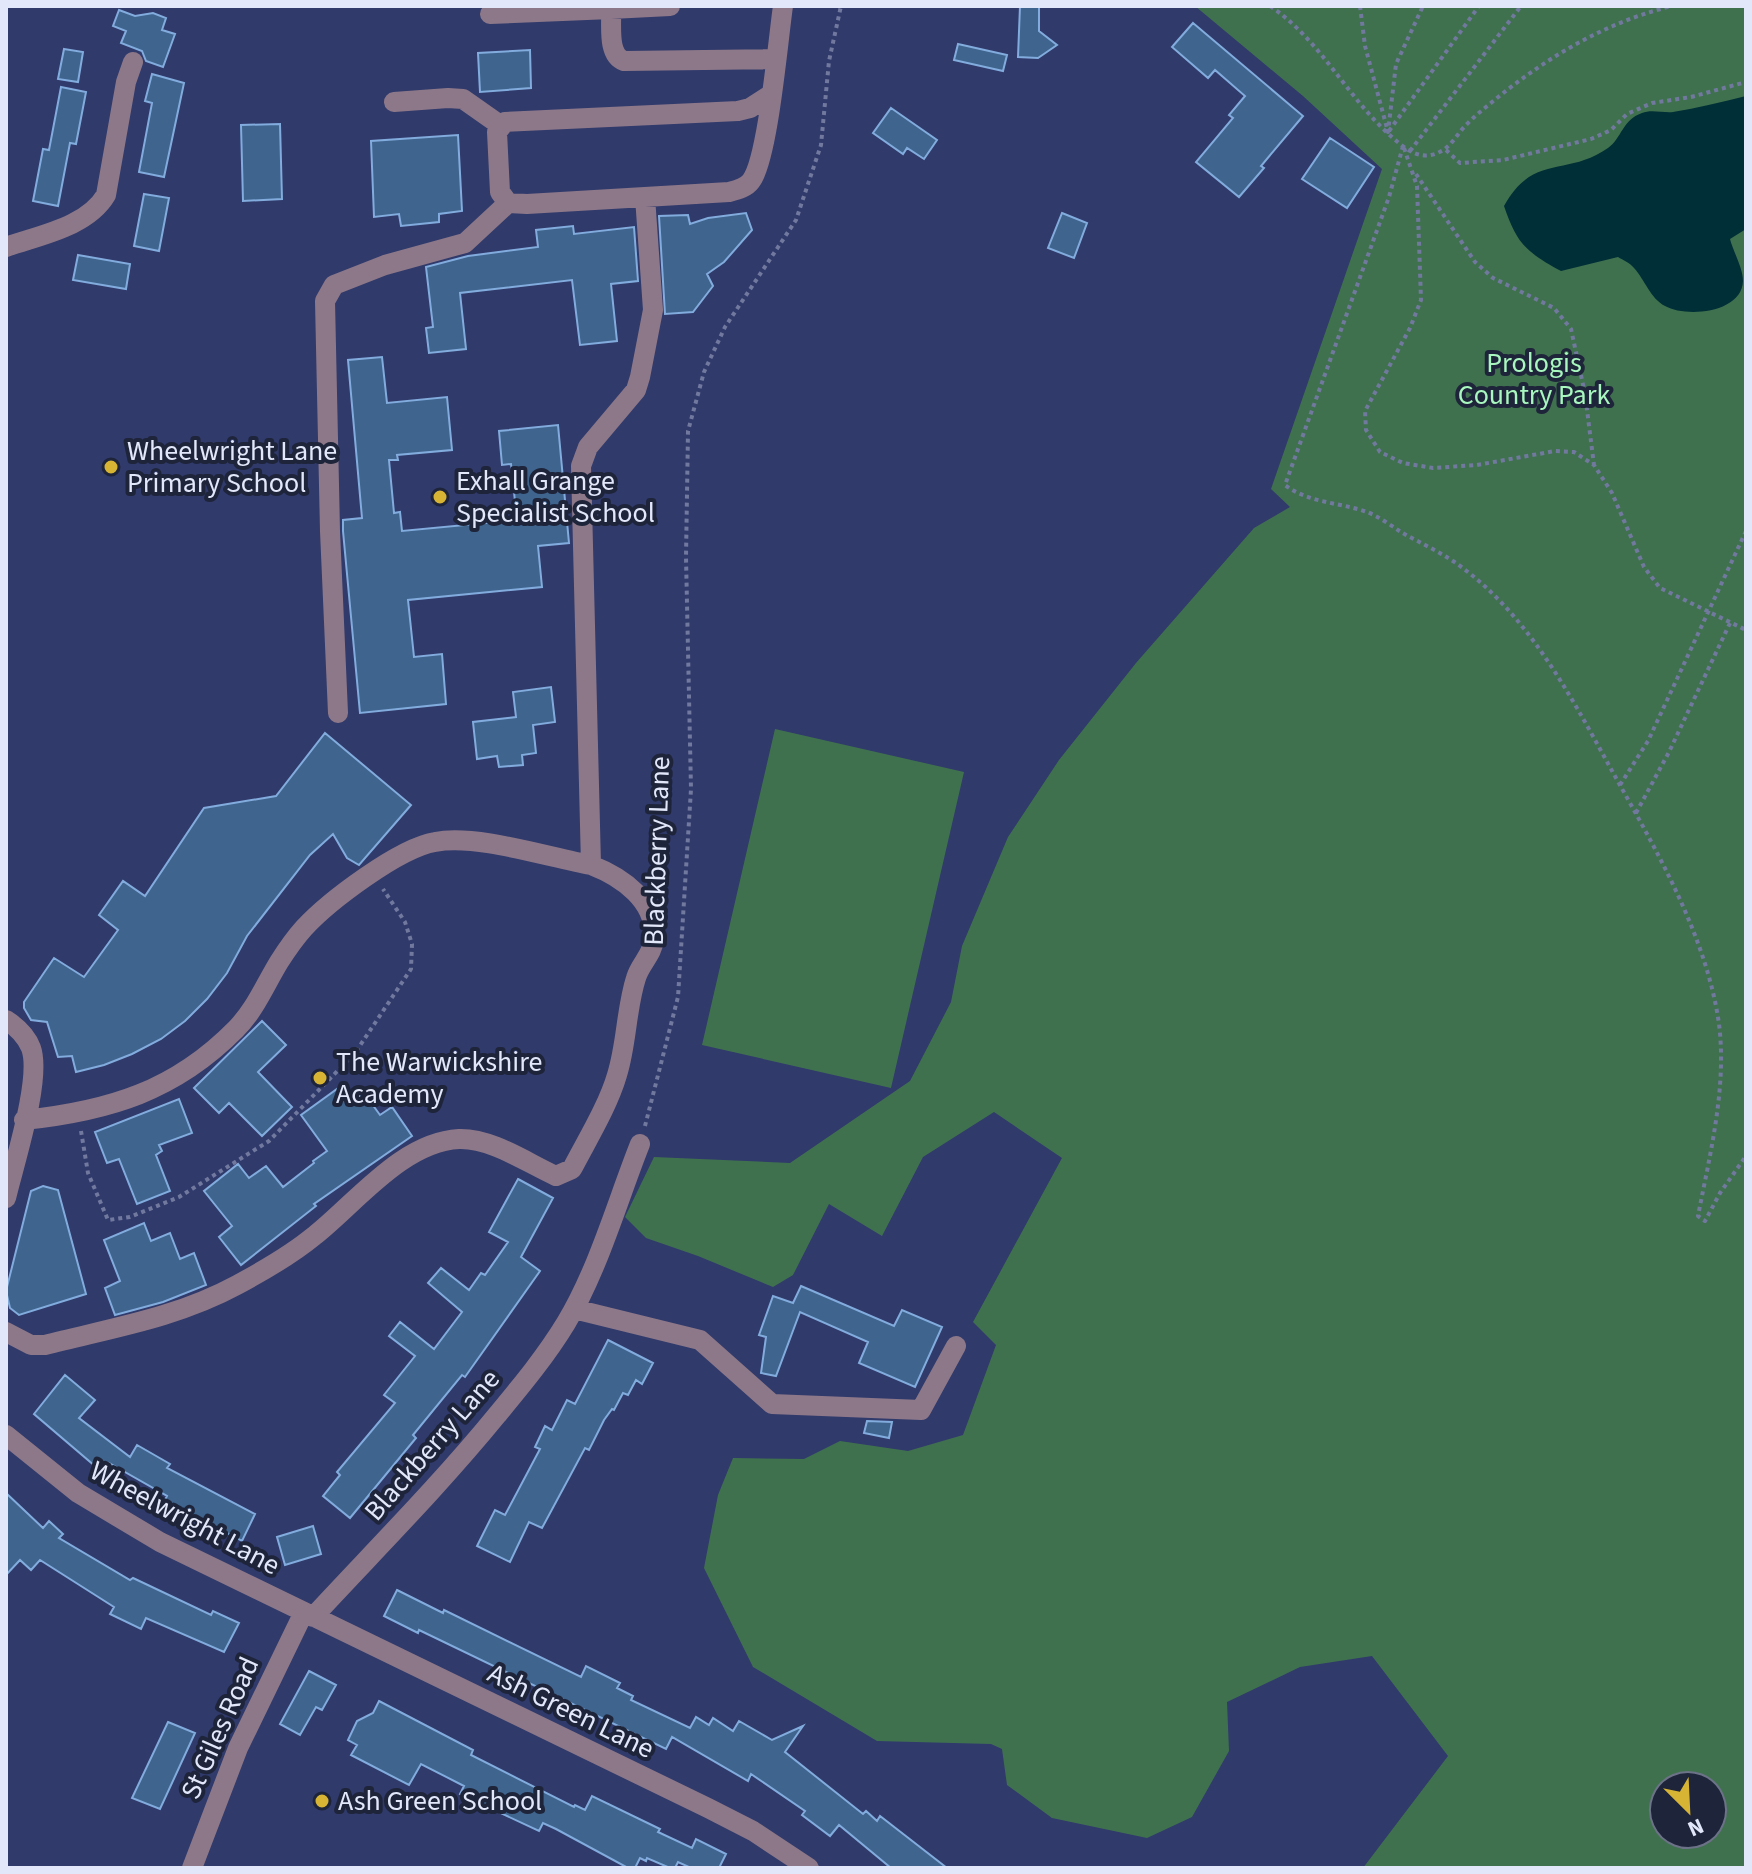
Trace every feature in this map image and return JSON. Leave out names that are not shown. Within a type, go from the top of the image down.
[{"type":"street","points":[[490,14],[670,6]]},
{"type":"street","points":[[338,713],[325,301],[334,285],[385,265],[465,243],[508,203],[729,192],[744,187],[756,172],[762,151],[783,6]]},
{"type":"street","points":[[611,9],[613,52],[621,61],[775,59]]},
{"type":"street","points":[[6,247],[70,224],[99,208],[106,195],[126,82],[133,62]]},
{"type":"street","points":[[105,75],[126,82]]},
{"type":"street","points":[[508,203],[500,192],[497,132],[500,125],[512,121],[738,111],[750,108],[770,95]]},
{"type":"street","points":[[394,102],[463,99],[500,125]]},
{"type":"street","points":[[591,865],[581,466],[588,447],[636,390],[640,377],[653,310],[645,197]]},
{"type":"street","points":[[6,1332],[21,1342],[45,1345],[181,1312],[271,1266],[314,1237],[388,1171],[415,1153],[439,1144],[458,1139],[480,1141],[556,1176],[572,1169],[617,1075],[635,979],[654,939],[652,924],[639,895],[611,873],[591,865],[464,841],[435,842],[408,850],[372,873],[304,928],[279,962],[251,1011],[217,1047],[185,1073],[150,1092],[113,1105],[76,1115],[24,1120]]},
{"type":"street","points":[[6,1020],[24,1035],[34,1059],[32,1086],[6,1198]]},
{"type":"street","name":"Blackberry Lane","points":[[308,1615],[398,1529],[530,1376],[574,1309],[640,1144]]},
{"type":"street","points":[[574,1309],[700,1340],[772,1404],[921,1410],[956,1346]]},
{"type":"street","name":"Wheelwright Lane","points":[[6,1435],[56,1478],[91,1502],[160,1542],[308,1615]]},
{"type":"street","name":"St Giles Road","points":[[192,1868],[238,1748],[308,1615]]},
{"type":"street","name":"Ash Green Lane","points":[[308,1615],[708,1808],[753,1831],[809,1868]]},
{"type":"path","name":"Blackberry Lane","points":[[640,1144],[678,997],[691,789],[686,557],[688,431],[704,372],[725,327],[796,220],[821,145],[829,61],[841,6]]},
{"type":"path","points":[[1270,6],[1315,45],[1342,83],[1388,132],[1418,156],[1432,155],[1445,149],[1467,124],[1515,83],[1556,54],[1635,15],[1672,6]]},
{"type":"path","points":[[1360,6],[1365,46],[1388,132]]},
{"type":"path","points":[[1388,132],[1396,64],[1423,6]]},
{"type":"path","points":[[1388,132],[1479,6]]},
{"type":"path","points":[[1410,151],[1521,6]]},
{"type":"path","points":[[1445,149],[1460,163],[1483,163],[1562,148],[1611,130],[1627,114],[1652,103],[1746,82]]},
{"type":"path","points":[[1403,146],[1417,186],[1421,300],[1410,328],[1365,411],[1366,430],[1380,452],[1403,463],[1433,468],[1477,465],[1555,451],[1574,452],[1594,465],[1612,493],[1644,567],[1660,588],[1746,630]]},
{"type":"path","points":[[1403,146],[1389,197],[1285,485],[1299,495],[1366,511],[1464,568],[1508,610],[1551,665],[1636,813],[1690,923],[1703,960],[1719,1024],[1719,1087],[1712,1149],[1698,1216],[1705,1221],[1746,1156]]},
{"type":"path","points":[[1412,169],[1475,262],[1493,278],[1554,308],[1571,329],[1585,394],[1594,465]]},
{"type":"path","points":[[1620,785],[1648,741],[1746,531]]},
{"type":"path","points":[[1636,813],[1669,752],[1730,623]]},
{"type":"path","points":[[76,1115],[88,1173],[108,1220],[130,1217],[179,1197],[269,1141],[355,1053],[411,969],[412,944],[405,922],[372,873]]},
{"type":"green space","name":"Prologis Country Park","points":[[1195,6],[1746,6],[1746,1868],[1363,1868],[1448,1756],[1372,1656],[1300,1667],[1227,1702],[1229,1751],[1192,1817],[1147,1838],[1052,1818],[1007,1785],[1002,1749],[991,1744],[877,1741],[753,1667],[704,1568],[718,1495],[733,1458],[804,1459],[840,1441],[908,1451],[963,1435],[996,1345],[973,1322],[1062,1158],[994,1112],[923,1157],[882,1236],[829,1204],[793,1275],[773,1287],[646,1238],[625,1217],[654,1157],[790,1163],[910,1081],[951,1002],[962,946],[1008,837],[1059,760],[1136,663],[1254,528],[1290,507],[1271,489],[1382,169],[1303,96]]},
{"type":"green space","points":[[775,729],[964,772],[891,1088],[702,1045]]},
{"type":"shaded area","points":[[1746,96],[1746,229],[1730,239],[1743,281],[1740,292],[1723,306],[1686,312],[1665,306],[1632,266],[1618,257],[1561,271],[1531,252],[1513,230],[1504,206],[1515,189],[1539,172],[1579,162],[1608,148],[1635,116],[1649,111],[1673,112]]},
{"type":"building","points":[[1020,6],[1039,6],[1039,31],[1057,45],[1038,58],[1018,57]]},
{"type":"building","points":[[119,10],[135,16],[153,13],[166,18],[162,30],[175,34],[163,67],[146,61],[142,51],[121,43],[126,31],[113,26]]},
{"type":"building","points":[[1193,23],[1303,116],[1239,197],[1196,162],[1233,118],[1229,115],[1245,96],[1215,70],[1208,78],[1172,47]]},
{"type":"building","points":[[958,44],[1007,55],[1003,71],[954,60]]},
{"type":"building","points":[[64,49],[83,52],[78,82],[58,79]]},
{"type":"building","points":[[530,50],[531,88],[480,92],[478,53]]},
{"type":"building","points":[[152,74],[184,83],[164,177],[139,172],[152,103],[145,101]]},
{"type":"building","points":[[61,87],[86,92],[76,144],[70,143],[58,206],[33,201],[43,149],[49,150]]},
{"type":"building","points":[[891,108],[937,140],[924,159],[907,148],[903,154],[873,133]]},
{"type":"building","points":[[280,124],[282,199],[243,201],[241,125]]},
{"type":"building","points":[[458,135],[462,211],[439,214],[439,222],[401,226],[399,214],[374,217],[371,141]]},
{"type":"building","points":[[1330,138],[1374,167],[1347,208],[1302,179]]},
{"type":"building","points":[[144,194],[169,198],[159,251],[134,246]]},
{"type":"building","points":[[746,213],[752,230],[724,262],[707,274],[713,286],[693,312],[665,314],[659,216],[688,215],[690,224],[708,218]]},
{"type":"building","points":[[1062,213],[1087,223],[1074,258],[1048,248]]},
{"type":"building","points":[[573,226],[574,234],[634,227],[638,281],[611,284],[617,341],[580,345],[572,280],[460,293],[466,349],[429,353],[426,328],[433,327],[426,267],[468,256],[538,247],[536,230]]},
{"type":"building","points":[[78,255],[130,264],[126,289],[73,280]]},
{"type":"building","points":[[382,357],[387,403],[447,397],[452,450],[397,455],[398,460],[389,460],[394,513],[400,512],[402,531],[517,520],[511,464],[502,465],[499,431],[558,425],[569,543],[538,546],[542,587],[408,600],[414,657],[442,654],[446,704],[360,713],[343,531],[343,520],[362,518],[348,360]]},
{"type":"building","points":[[551,687],[555,722],[533,725],[536,753],[522,755],[523,765],[499,767],[497,756],[477,759],[473,722],[516,717],[513,692]]},
{"type":"building","points":[[325,733],[411,805],[359,865],[347,858],[333,834],[310,855],[247,936],[227,973],[185,1021],[161,1039],[132,1054],[76,1072],[72,1056],[58,1057],[47,1022],[31,1020],[24,1008],[24,1002],[54,958],[84,977],[118,930],[99,915],[123,881],[145,896],[204,808],[276,796]]},
{"type":"building","points":[[262,1021],[286,1045],[258,1072],[292,1107],[262,1136],[229,1103],[219,1113],[194,1088]]},
{"type":"building","points":[[337,1089],[348,1105],[364,1093],[380,1115],[392,1107],[412,1136],[314,1204],[316,1206],[241,1265],[219,1237],[232,1226],[204,1191],[238,1164],[249,1178],[266,1166],[283,1187],[327,1151],[301,1115]]},
{"type":"building","points":[[179,1099],[192,1133],[159,1145],[162,1151],[156,1155],[170,1191],[137,1204],[119,1159],[107,1163],[95,1132]]},
{"type":"building","points":[[518,1179],[553,1198],[521,1257],[540,1271],[465,1377],[462,1375],[413,1435],[416,1438],[350,1518],[323,1496],[340,1475],[337,1472],[395,1403],[384,1395],[415,1356],[389,1336],[400,1322],[434,1349],[462,1312],[428,1283],[441,1268],[469,1290],[481,1273],[485,1275],[508,1242],[489,1232]]},
{"type":"building","points":[[43,1186],[58,1190],[86,1294],[19,1315],[10,1308],[6,1291],[31,1191]]},
{"type":"building","points":[[144,1223],[151,1241],[170,1233],[180,1259],[194,1253],[206,1285],[163,1302],[115,1315],[105,1288],[120,1281],[104,1240]]},
{"type":"building","points":[[801,1286],[894,1326],[902,1310],[942,1327],[915,1387],[859,1363],[868,1342],[800,1312],[776,1376],[761,1373],[766,1337],[759,1335],[773,1296],[793,1303]]},
{"type":"building","points":[[608,1340],[653,1363],[642,1384],[636,1380],[628,1395],[623,1393],[614,1410],[604,1420],[589,1450],[585,1448],[542,1528],[529,1522],[510,1562],[477,1546],[495,1510],[505,1515],[540,1449],[535,1447],[545,1426],[552,1430],[567,1400],[575,1404]]},
{"type":"building","points":[[65,1375],[95,1400],[79,1418],[130,1457],[137,1445],[170,1464],[167,1468],[255,1514],[242,1541],[165,1500],[167,1496],[109,1463],[102,1472],[34,1414]]},
{"type":"building","points":[[867,1421],[892,1422],[889,1438],[864,1433]]},
{"type":"building","points":[[6,1493],[43,1528],[49,1521],[63,1534],[59,1538],[130,1580],[133,1578],[211,1615],[213,1611],[239,1623],[224,1652],[146,1618],[141,1629],[110,1614],[114,1607],[40,1560],[31,1570],[20,1560],[6,1575]]},
{"type":"building","points":[[313,1526],[321,1554],[285,1565],[277,1537]]},
{"type":"building","points":[[397,1590],[581,1677],[586,1666],[620,1683],[617,1688],[633,1696],[631,1700],[690,1728],[696,1717],[709,1725],[713,1718],[733,1731],[739,1721],[772,1740],[803,1726],[785,1752],[863,1814],[866,1811],[877,1821],[880,1816],[947,1868],[891,1868],[839,1825],[830,1836],[802,1815],[805,1811],[751,1774],[748,1781],[672,1737],[666,1749],[384,1616]]},
{"type":"building","points":[[309,1671],[336,1685],[322,1710],[316,1707],[300,1735],[280,1724]]},
{"type":"building","points":[[379,1701],[473,1750],[471,1755],[574,1807],[585,1810],[592,1796],[692,1848],[696,1839],[726,1854],[719,1868],[691,1868],[678,1862],[675,1868],[670,1868],[640,1858],[635,1868],[628,1868],[543,1823],[539,1831],[460,1794],[464,1786],[421,1764],[409,1785],[351,1755],[357,1745],[348,1740],[357,1721],[373,1713]]},
{"type":"building","points":[[168,1722],[195,1733],[160,1809],[132,1798]]},
{"type":"place","name":"Wheelwright Lane Primary School","points":[[111,467]]},
{"type":"place","name":"Exhall Grange Specialist School","points":[[440,497]]},
{"type":"place","name":"The Warwickshire Academy","points":[[320,1078]]},
{"type":"place","name":"Ash Green School","points":[[322,1801]]}]
